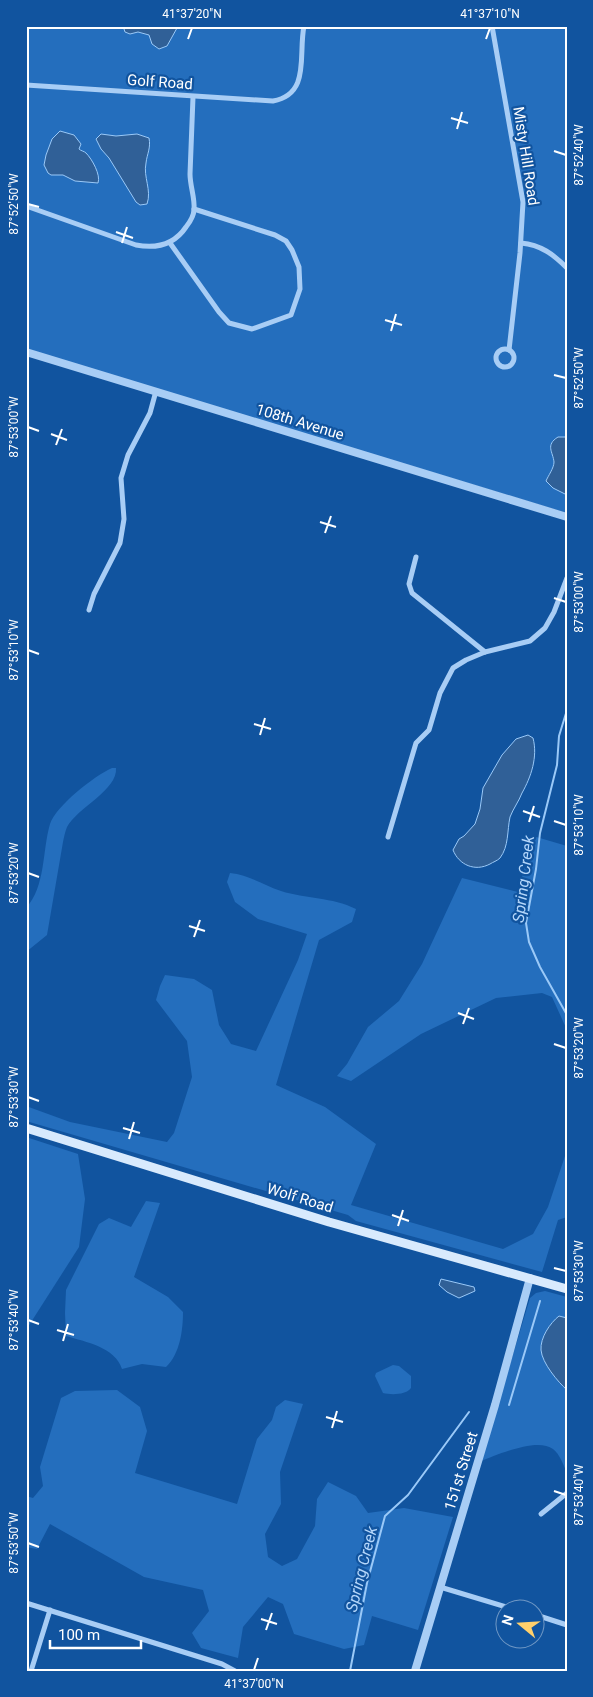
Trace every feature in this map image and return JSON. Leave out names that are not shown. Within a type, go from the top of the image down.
[{"type":"main road","name":"Wolf Road","points":[[26,1128],[323,1220],[567,1289]]},
{"type":"street","name":"Golf Road","points":[[28,86],[193,97],[281,100],[290,95],[297,85],[300,73],[304,26]]},
{"type":"street","name":"Misty Hill Road","points":[[492,26],[523,202],[521,243],[509,350]]},
{"type":"street","points":[[26,94],[28,86]]},
{"type":"street","points":[[26,206],[136,246],[160,246],[170,243],[182,234],[190,221],[194,209],[190,178],[193,97]]},
{"type":"street","points":[[170,243],[229,323],[252,329],[291,315],[300,289],[299,267],[286,241],[275,234],[194,209]]},
{"type":"street","points":[[521,243],[532,244],[545,249],[567,268]]},
{"type":"street","name":"108th Avenue","points":[[26,352],[567,517]]},
{"type":"street","points":[[89,610],[94,594],[120,543],[124,519],[120,488],[122,472],[128,454],[150,413],[156,391]]},
{"type":"street","points":[[416,557],[409,584],[412,592],[485,652]]},
{"type":"street","points":[[388,837],[416,743],[429,730],[440,693],[453,668],[485,652],[530,641],[545,628],[554,612],[567,578]]},
{"type":"street","name":"151st Street","points":[[415,1671],[495,1405],[530,1278]]},
{"type":"street","points":[[541,1514],[567,1494]]},
{"type":"street","points":[[440,1587],[496,1604]]},
{"type":"street","points":[[26,1603],[222,1664],[235,1671]]},
{"type":"street","points":[[31,1671],[50,1610]]},
{"type":"street","points":[[546,1619],[567,1625]]},
{"type":"shaded area","points":[[26,26],[567,26],[567,513],[26,352]]},
{"type":"shaded area","points":[[123,26],[176,26],[177,28],[167,46],[159,49],[152,44],[149,35],[138,32],[130,34],[125,32]]},
{"type":"shaded area","points":[[60,131],[74,135],[81,144],[79,149],[91,159],[98,176],[98,183],[75,181],[63,175],[51,175],[48,173],[44,165],[46,155],[52,139]]},
{"type":"shaded area","points":[[101,134],[116,136],[137,134],[149,138],[145,168],[149,194],[147,204],[140,205],[136,202],[109,158],[101,149],[96,139]]},
{"type":"shaded area","points":[[558,437],[567,437],[567,495],[553,488],[546,481],[554,464],[551,446]]},
{"type":"shaded area","points":[[528,735],[533,738],[535,752],[533,767],[510,817],[503,853],[498,860],[484,866],[468,866],[459,860],[453,850],[459,839],[475,824],[480,809],[483,788],[502,755],[516,739]]},
{"type":"shaded area","points":[[112,768],[116,768],[111,784],[79,813],[67,827],[47,935],[26,952],[26,908],[37,889],[40,879],[50,824],[60,809],[76,792]]},
{"type":"shaded area","points":[[533,836],[567,846],[567,1030],[552,997],[542,993],[496,998],[421,1034],[351,1081],[337,1076],[347,1064],[368,1027],[399,1001],[422,964],[462,878],[518,892]]},
{"type":"shaded area","points":[[230,873],[250,878],[281,891],[338,902],[356,909],[352,922],[319,940],[276,1085],[325,1107],[376,1144],[351,1205],[503,1249],[533,1234],[548,1207],[567,1150],[567,1217],[558,1220],[542,1272],[356,1221],[348,1215],[26,1121],[26,1106],[70,1122],[167,1142],[174,1133],[192,1077],[187,1041],[156,1000],[165,975],[194,979],[212,990],[219,1025],[231,1044],[256,1051],[298,960],[307,934],[258,919],[235,902],[227,882]]},
{"type":"shaded area","points":[[26,1137],[78,1154],[85,1199],[79,1247],[26,1330]]},
{"type":"shaded area","points":[[146,1201],[160,1203],[134,1277],[168,1297],[183,1312],[181,1334],[178,1349],[166,1367],[142,1364],[122,1369],[113,1355],[106,1350],[91,1343],[66,1336],[66,1290],[99,1224],[109,1218],[131,1227]]},
{"type":"shaded area","points":[[441,1279],[474,1287],[475,1291],[459,1298],[447,1292],[439,1285]]},
{"type":"shaded area","points":[[545,1291],[567,1297],[567,1472],[558,1454],[546,1446],[537,1445],[517,1448],[481,1461],[530,1298],[536,1293]]},
{"type":"shaded area","points":[[559,1316],[567,1318],[567,1390],[547,1366],[541,1350],[546,1331]]},
{"type":"shaded area","points":[[393,1365],[399,1366],[411,1376],[411,1388],[406,1392],[383,1393],[375,1376],[376,1373]]},
{"type":"shaded area","points":[[117,1390],[140,1407],[147,1431],[135,1473],[237,1504],[257,1439],[272,1420],[276,1407],[285,1400],[303,1404],[280,1472],[281,1504],[265,1534],[268,1557],[282,1566],[297,1559],[315,1526],[317,1499],[328,1482],[356,1496],[368,1513],[404,1508],[453,1517],[418,1630],[372,1616],[364,1645],[344,1649],[294,1634],[283,1604],[268,1597],[243,1627],[238,1658],[201,1648],[192,1633],[209,1611],[203,1590],[144,1577],[50,1524],[37,1549],[26,1547],[26,1496],[33,1498],[43,1486],[40,1467],[61,1398],[75,1391]]},
{"type":"waterway","name":"Spring Creek","points":[[567,710],[559,736],[557,765],[540,833],[536,869],[526,923],[529,942],[540,967],[567,1015]]},
{"type":"waterway","name":"Spring Creek","points":[[509,1405],[540,1301]]},
{"type":"waterway","name":"Spring Creek","points":[[350,1671],[367,1583],[385,1516],[408,1495],[469,1412]]}]
